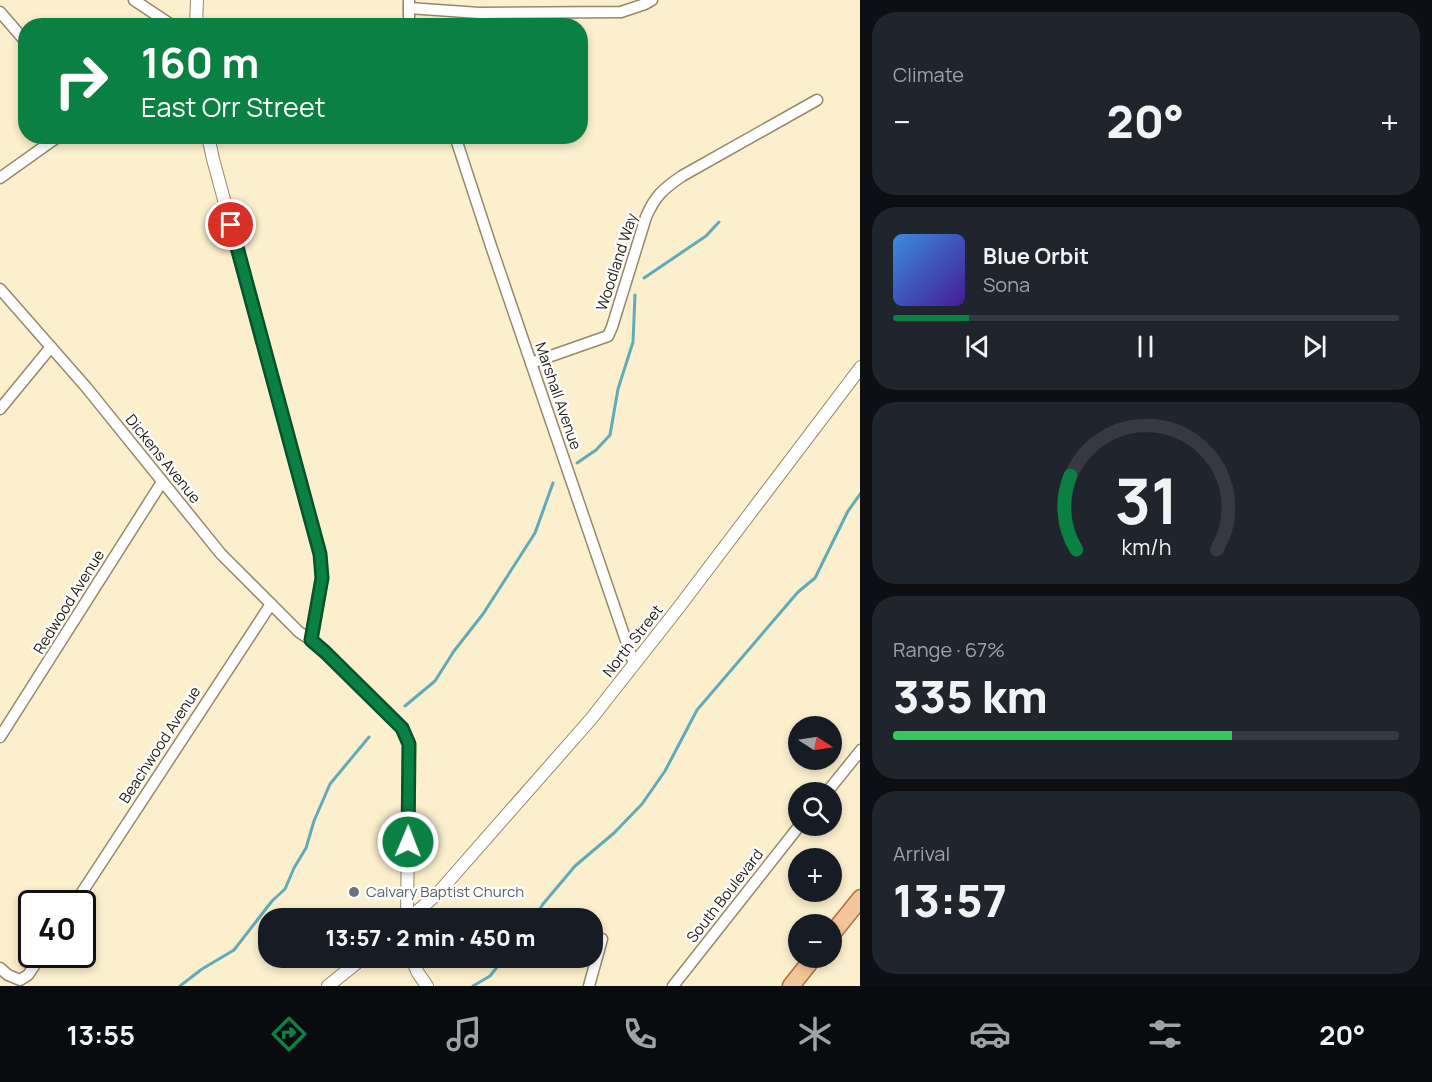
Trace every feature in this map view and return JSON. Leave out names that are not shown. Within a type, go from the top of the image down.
[{"type":"main road","points":[[842,921],[860,899]]},
{"type":"main road","points":[[791,986],[805,968]]},
{"type":"street","points":[[134,0],[161,18]]},
{"type":"street","points":[[196,0],[196,18]]},
{"type":"street","points":[[409,4],[479,14],[621,12],[652,0]]},
{"type":"street","points":[[0,12],[18,33]]},
{"type":"street","name":"Woodland Way","points":[[531,363],[608,336],[646,217],[653,201],[667,187],[682,176],[817,100]]},
{"type":"street","points":[[0,178],[48,144]]},
{"type":"street","points":[[210,144],[320,554],[322,578],[311,640],[402,728],[409,744],[409,908]]},
{"type":"street","name":"Marshall Avenue","points":[[458,144],[490,246],[634,664]]},
{"type":"street","name":"Dickens Avenue","points":[[0,289],[86,387],[221,554],[299,632],[311,640]]},
{"type":"street","points":[[0,409],[51,347]]},
{"type":"street","name":"North Street","points":[[421,908],[439,892],[591,719],[860,368]]},
{"type":"street","name":"Redwood Avenue","points":[[0,737],[162,482]]},
{"type":"street","name":"Beachwood Avenue","points":[[84,890],[271,604]]},
{"type":"street","points":[[835,782],[860,751]]},
{"type":"street","name":"South Boulevard","points":[[673,986],[791,836]]},
{"type":"street","points":[[0,968],[8,975],[20,980],[28,975],[33,968]]},
{"type":"street","points":[[328,986],[350,968]]},
{"type":"street","points":[[416,968],[428,986]]},
{"type":"street","points":[[589,986],[594,968]]},
{"type":"waterway","points":[[644,278],[706,236],[719,222]]},
{"type":"waterway","points":[[577,463],[596,450],[610,435],[618,389],[633,342],[635,295]]},
{"type":"waterway","points":[[405,706],[435,681],[454,651],[483,614],[535,533],[553,483]]},
{"type":"waterway","points":[[540,908],[575,866],[614,833],[642,804],[665,771],[697,710],[798,592],[815,578],[848,511],[860,494]]},
{"type":"waterway","points":[[180,986],[202,969],[234,950],[272,901],[285,889],[306,848],[314,821],[330,784],[369,737]]},
{"type":"waterway","points":[[473,986],[490,976],[496,968]]},
{"type":"place","name":"Calvary Baptist Church","points":[[354,892]]},
{"type":"route","points":[[231,225],[320,554],[322,578],[311,640],[402,728],[409,744],[408,842]]}]
